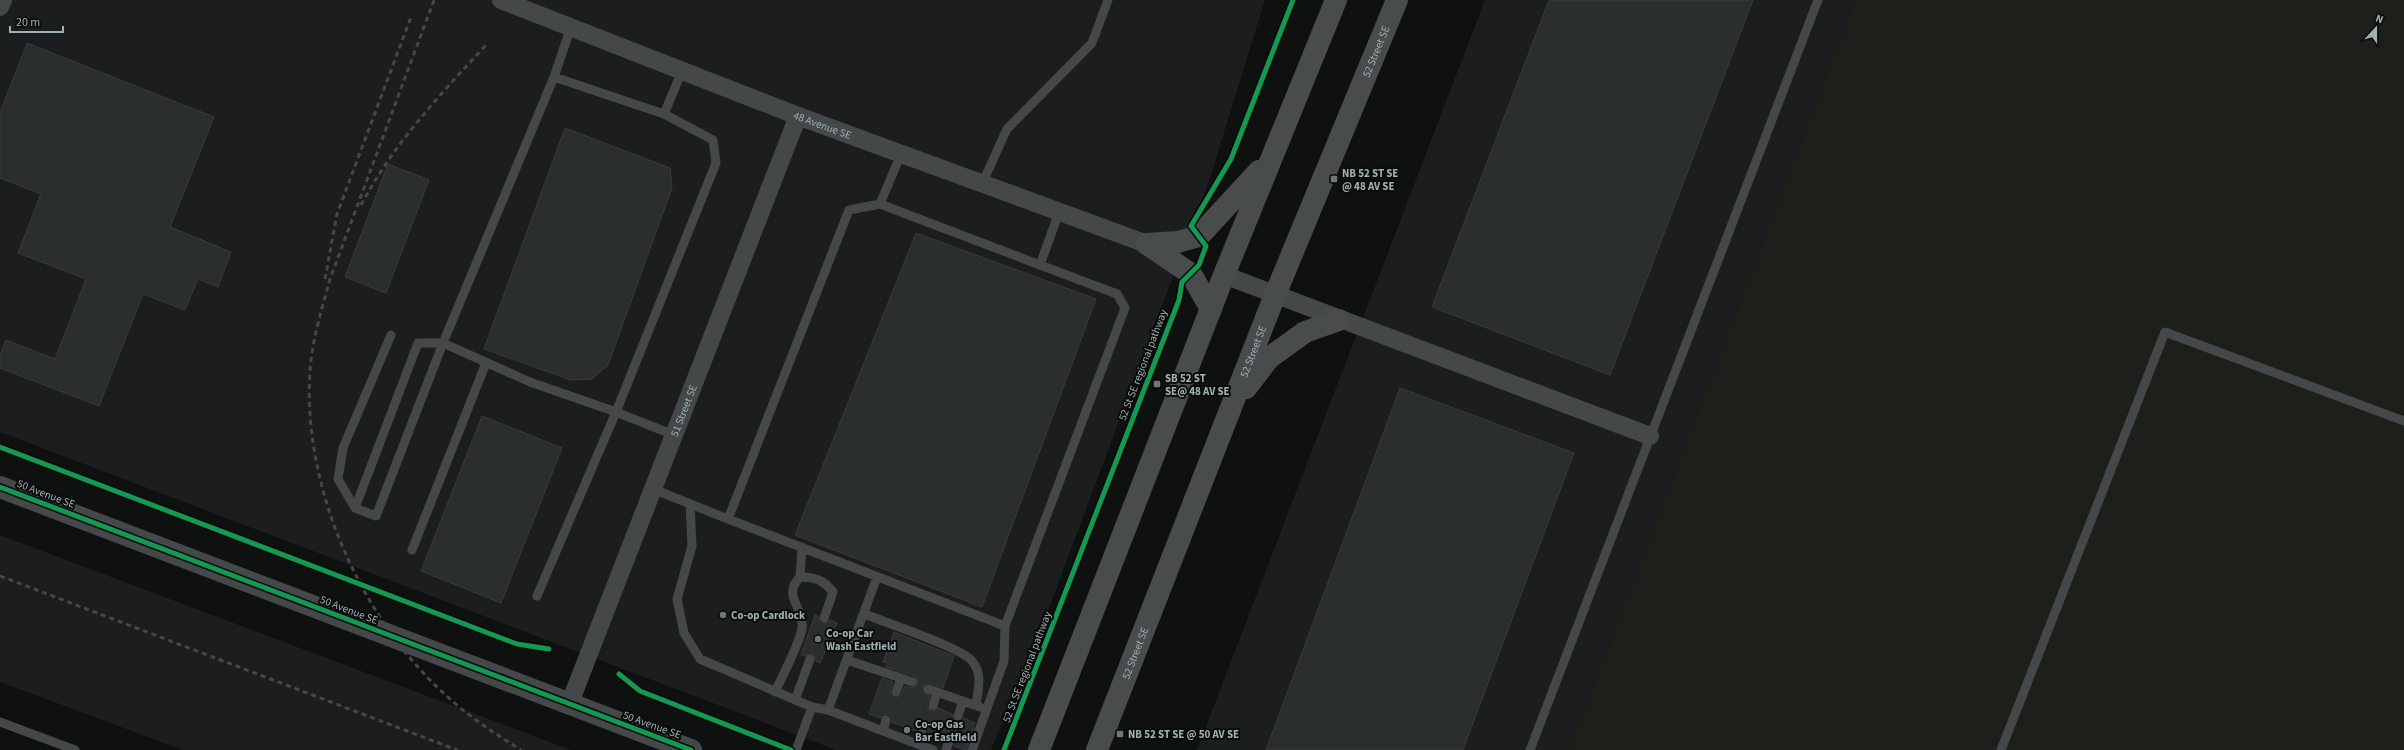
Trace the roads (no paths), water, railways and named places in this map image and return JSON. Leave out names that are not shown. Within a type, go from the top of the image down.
[{"type":"main road","points":[[1039,750],[1224,274],[1336,0]]},
{"type":"main road","name":"52 Street SE","points":[[1097,750],[1275,295],[1397,0]]},
{"type":"main road","points":[[1147,244],[1178,242],[1200,236],[1242,191],[1272,154]]},
{"type":"main road","points":[[1147,244],[1190,274],[1211,309]]},
{"type":"main road","points":[[1230,410],[1269,358],[1305,332],[1339,320]]},
{"type":"street","points":[[0,7],[3,0]]},
{"type":"street","name":"48 Avenue SE","points":[[501,0],[798,116],[1147,244]]},
{"type":"street","name":"51 Street SE","points":[[569,705],[798,116]]},
{"type":"street","points":[[1224,274],[1339,320],[1650,436]]},
{"type":"street","name":"50 Avenue SE","points":[[0,487],[569,705],[691,750]]},
{"type":"lane","points":[[982,184],[1007,129],[1092,43],[1108,0]]},
{"type":"lane","points":[[1530,750],[1818,0]]},
{"type":"lane","points":[[391,335],[343,448],[338,479],[355,508],[376,516],[443,343],[554,77],[571,27]]},
{"type":"lane","points":[[664,114],[682,71]]},
{"type":"lane","points":[[537,596],[616,412],[716,163],[713,140],[664,114],[554,77]]},
{"type":"lane","points":[[880,204],[901,154]]},
{"type":"lane","points":[[728,519],[849,210],[880,204],[1117,294],[1125,308],[1005,626],[1004,661],[972,750]]},
{"type":"lane","points":[[1040,264],[1059,212]]},
{"type":"lane","points":[[2001,750],[2165,332],[2404,421]]},
{"type":"lane","points":[[355,508],[418,342],[443,343],[530,382],[616,412],[674,436]]},
{"type":"lane","points":[[412,550],[486,363]]},
{"type":"lane","points":[[653,489],[1005,626]]},
{"type":"lane","points":[[690,504],[692,546],[677,600],[684,633],[700,659],[812,707],[828,710],[933,750]]},
{"type":"lane","points":[[775,692],[802,628],[792,595],[794,583],[800,577],[802,547]]},
{"type":"lane","points":[[800,577],[814,577],[827,584],[833,592],[824,618]]},
{"type":"lane","points":[[828,710],[877,577]]},
{"type":"lane","points":[[864,614],[956,650],[972,661],[979,674],[976,706]]},
{"type":"lane","points":[[795,700],[810,659]]},
{"type":"lane","points":[[847,660],[913,682]]},
{"type":"lane","points":[[896,692],[901,678]]},
{"type":"lane","points":[[933,706],[933,690],[987,710]]},
{"type":"lane","points":[[958,716],[963,701]]},
{"type":"lane","points":[[796,750],[812,707]]},
{"type":"lane","points":[[883,731],[886,720]]},
{"type":"lane","points":[[0,722],[75,750]]},
{"type":"lane","points":[[919,744],[922,734]]},
{"type":"railway","points":[[434,0],[330,279],[311,359],[310,416],[316,461],[328,506],[344,550],[365,592],[390,632],[418,668],[450,699],[484,726],[521,750]]},
{"type":"railway","points":[[325,279],[337,214],[411,17]]},
{"type":"railway","points":[[361,205],[388,161],[418,121],[486,45]]},
{"type":"railway","points":[[0,576],[457,750]]},
{"type":"place","name":"NB 52 ST SE @ 48 AV SE","points":[[1334,179]]},
{"type":"place","name":"SB 52 ST SE@ 48 AV SE","points":[[1157,384]]},
{"type":"place","name":"Co-op Cardlock","points":[[723,615]]},
{"type":"place","name":"Co-op Car Wash Eastfield","points":[[818,639]]},
{"type":"place","name":"Co-op Gas Bar Eastfield","points":[[907,730]]},
{"type":"place","name":"NB 52 ST SE @ 50 AV SE","points":[[1120,734]]}]
